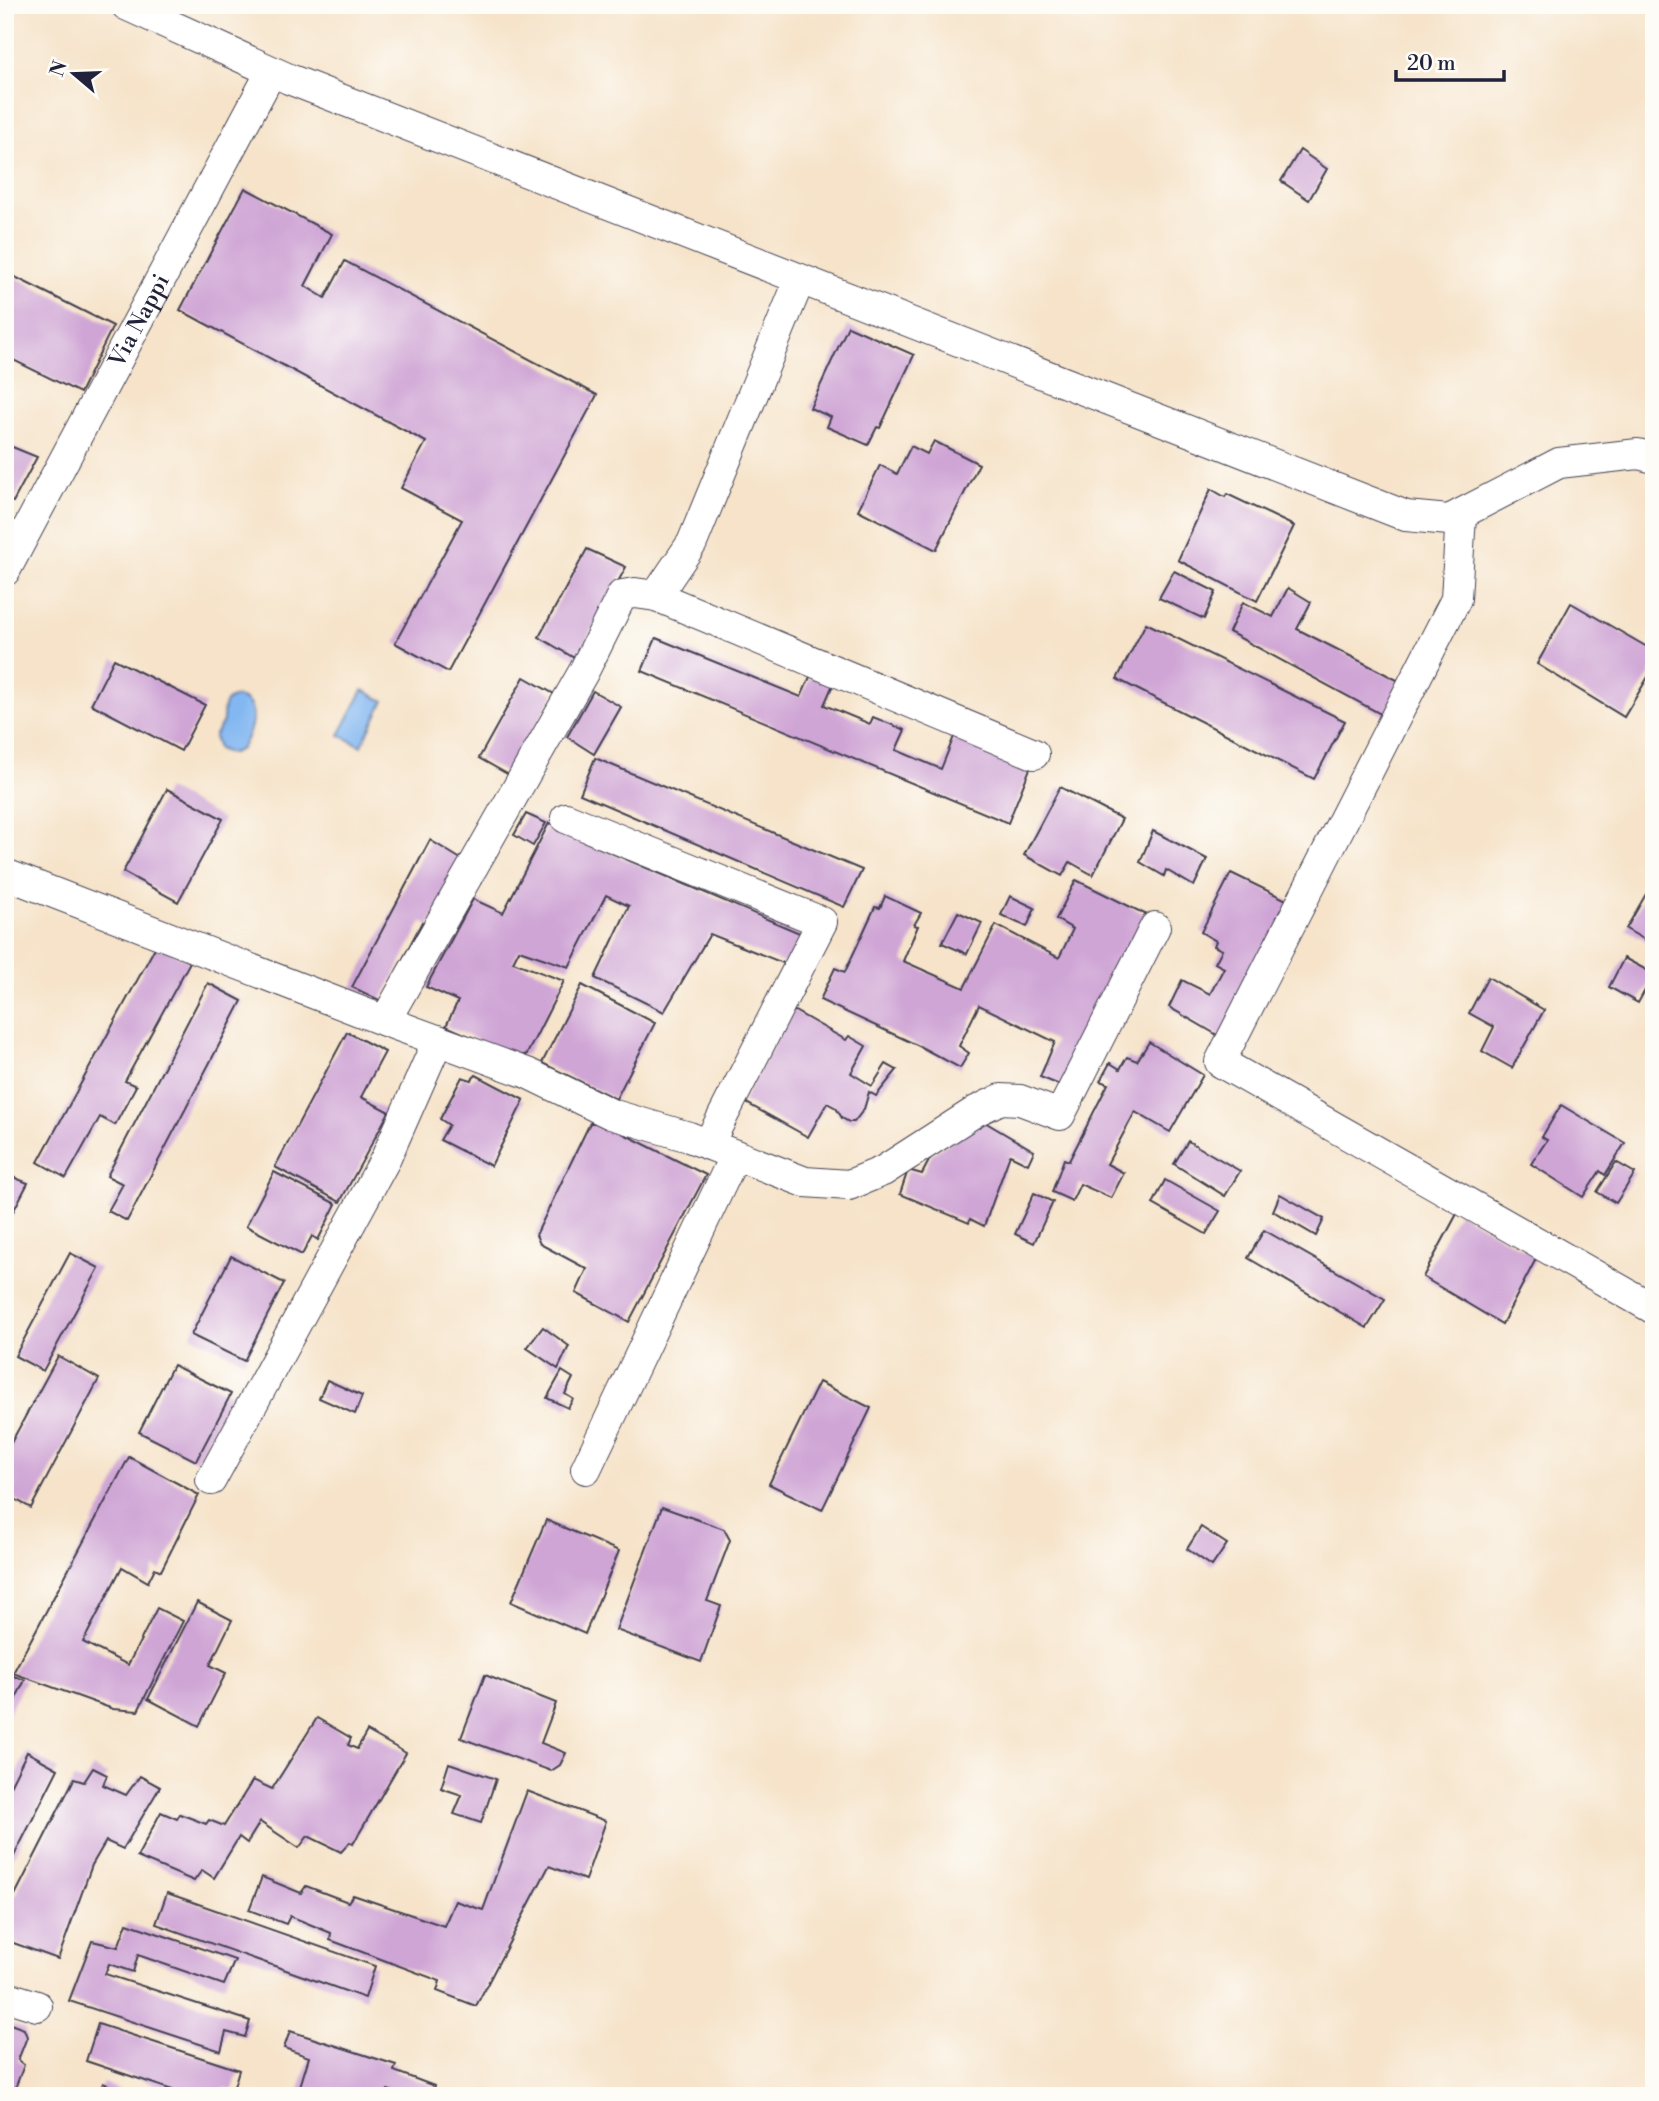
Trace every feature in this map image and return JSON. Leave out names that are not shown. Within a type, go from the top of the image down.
[{"type":"street","points":[[125,5],[271,72],[1406,516],[1449,520],[1559,463],[1637,454],[1654,458]]},
{"type":"street","name":"Via Nappi","points":[[5,571],[165,276],[271,72]]},
{"type":"street","points":[[656,596],[692,543],[800,279]]},
{"type":"street","points":[[1461,514],[1456,599],[1220,1062],[1654,1309]]},
{"type":"street","points":[[385,1021],[584,671],[622,595],[635,593],[656,596],[1034,754]]},
{"type":"street","points":[[566,818],[822,922],[721,1150],[586,1469]]},
{"type":"street","points":[[5,874],[527,1073],[611,1114],[721,1150],[805,1182],[849,1185],[883,1171],[976,1111],[1002,1099],[1020,1100],[1060,1115],[1155,927]]},
{"type":"street","points":[[211,1480],[386,1158],[438,1040]]},
{"type":"street","points":[[5,1996],[37,2006]]},
{"type":"water","points":[[363,690],[384,701],[361,746],[339,735]]},
{"type":"water","points":[[236,697],[250,705],[252,718],[241,749],[230,754],[218,749],[214,737],[222,722],[226,703]]},
{"type":"building","points":[[1300,150],[1327,169],[1309,200],[1281,181]]},
{"type":"building","points":[[245,188],[332,234],[305,286],[325,298],[345,261],[597,395],[448,672],[395,643],[462,520],[401,488],[426,442],[180,310]]},
{"type":"building","points":[[11,275],[113,326],[80,393],[5,356],[5,280],[8,281]]},
{"type":"building","points":[[848,326],[914,355],[880,428],[877,427],[868,445],[827,427],[831,417],[810,408]]},
{"type":"building","points":[[934,441],[979,464],[936,550],[858,510],[880,465],[897,474],[911,446],[927,454]]},
{"type":"building","points":[[5,444],[37,457],[13,502],[5,499]]},
{"type":"building","points":[[1211,489],[1294,526],[1257,601],[1178,560]]},
{"type":"building","points":[[587,549],[626,567],[576,659],[539,637]]},
{"type":"building","points":[[1174,571],[1216,592],[1204,619],[1159,598]]},
{"type":"building","points":[[1288,588],[1311,602],[1297,629],[1403,683],[1386,717],[1229,632],[1243,602],[1273,617]]},
{"type":"building","points":[[1571,603],[1654,651],[1654,667],[1624,717],[1537,664]]},
{"type":"building","points":[[1146,623],[1345,721],[1314,779],[1117,679]]},
{"type":"building","points":[[656,638],[801,697],[813,670],[835,680],[824,705],[870,724],[873,717],[905,730],[896,750],[941,769],[955,734],[1031,766],[1008,823],[642,671]]},
{"type":"building","points":[[114,659],[205,705],[181,751],[91,704]]},
{"type":"building","points":[[524,677],[554,694],[509,775],[479,758]]},
{"type":"building","points":[[593,691],[621,707],[594,754],[567,737]]},
{"type":"building","points":[[595,758],[862,870],[844,907],[580,794]]},
{"type":"building","points":[[1060,787],[1122,819],[1093,875],[1070,862],[1062,876],[1024,855]]},
{"type":"building","points":[[167,789],[223,819],[178,902],[123,872]]},
{"type":"building","points":[[526,814],[546,823],[533,846],[514,835]]},
{"type":"building","points":[[549,823],[585,836],[583,841],[802,934],[788,965],[710,934],[664,1012],[595,978],[629,906],[606,895],[569,967],[519,950],[513,962],[564,981],[527,1054],[518,1057],[446,1026],[458,1001],[426,987],[473,899],[503,913]]},
{"type":"building","points":[[1153,831],[1207,859],[1194,886],[1166,870],[1164,876],[1140,862]]},
{"type":"building","points":[[430,840],[464,861],[429,926],[422,922],[381,1001],[352,987]]},
{"type":"building","points":[[1231,873],[1299,906],[1224,1039],[1169,1007],[1182,980],[1210,994],[1224,968],[1215,963],[1222,950],[1214,946],[1216,941],[1201,932]]},
{"type":"building","points":[[1076,880],[1149,916],[1067,1088],[1040,1077],[1055,1042],[979,1005],[959,1046],[969,1053],[960,1068],[820,1000],[835,968],[845,972],[875,907],[880,908],[885,896],[921,913],[914,925],[918,926],[903,961],[964,988],[996,925],[1059,958],[1073,929],[1056,919]]},
{"type":"building","points":[[1646,894],[1654,898],[1654,945],[1626,929]]},
{"type":"building","points":[[1010,896],[1035,908],[1027,927],[1001,915]]},
{"type":"building","points":[[958,912],[982,923],[967,954],[942,943]]},
{"type":"building","points":[[157,944],[190,962],[125,1081],[136,1086],[115,1125],[100,1117],[66,1178],[38,1162]]},
{"type":"building","points":[[1624,958],[1654,974],[1638,1003],[1609,987]]},
{"type":"building","points":[[1488,977],[1544,1010],[1512,1068],[1482,1051],[1494,1027],[1469,1013]]},
{"type":"building","points":[[208,983],[242,1001],[127,1221],[108,1211],[123,1184],[107,1176]]},
{"type":"building","points":[[582,985],[655,1023],[616,1099],[542,1063]]},
{"type":"building","points":[[793,1010],[846,1040],[849,1036],[866,1046],[851,1073],[872,1086],[886,1064],[897,1070],[876,1096],[869,1092],[864,1109],[854,1122],[842,1118],[836,1108],[827,1103],[808,1137],[743,1101]]},
{"type":"building","points":[[347,1032],[385,1052],[361,1097],[389,1112],[340,1202],[275,1167]]},
{"type":"building","points":[[1149,1042],[1203,1075],[1170,1132],[1135,1112],[1107,1164],[1124,1173],[1111,1198],[1080,1184],[1072,1201],[1052,1192],[1064,1159],[1069,1161],[1108,1084],[1100,1081],[1110,1063],[1120,1069],[1127,1057],[1137,1061]]},
{"type":"building","points":[[476,1075],[524,1100],[491,1166],[440,1140],[449,1125],[440,1119],[462,1077],[471,1080]]},
{"type":"building","points":[[1561,1105],[1625,1143],[1605,1175],[1600,1171],[1583,1197],[1531,1164],[1547,1140],[1542,1137]]},
{"type":"building","points":[[983,1121],[1034,1151],[1028,1164],[1010,1155],[984,1226],[970,1219],[969,1223],[900,1194],[908,1170],[922,1174],[933,1153]]},
{"type":"building","points":[[590,1123],[602,1123],[706,1175],[629,1322],[576,1293],[587,1269],[540,1244],[536,1235]]},
{"type":"building","points":[[1188,1141],[1240,1171],[1225,1196],[1174,1164]]},
{"type":"building","points":[[1616,1162],[1635,1173],[1616,1203],[1597,1192]]},
{"type":"building","points":[[274,1172],[336,1204],[318,1240],[312,1236],[302,1255],[246,1226]]},
{"type":"building","points":[[5,1174],[28,1183],[5,1227]]},
{"type":"building","points":[[1165,1180],[1220,1211],[1206,1234],[1153,1204]]},
{"type":"building","points":[[1034,1193],[1053,1202],[1034,1243],[1015,1234]]},
{"type":"building","points":[[1280,1194],[1324,1219],[1316,1236],[1273,1211]]},
{"type":"building","points":[[1458,1212],[1537,1257],[1502,1324],[1423,1277]]},
{"type":"building","points":[[1264,1230],[1385,1299],[1367,1328],[1248,1258]]},
{"type":"building","points":[[70,1253],[99,1268],[43,1371],[15,1356]]},
{"type":"building","points":[[231,1256],[284,1283],[244,1361],[191,1335]]},
{"type":"building","points":[[543,1327],[569,1346],[558,1369],[527,1348]]},
{"type":"building","points":[[58,1356],[99,1379],[31,1508],[5,1494],[5,1454]]},
{"type":"building","points":[[173,1365],[231,1394],[196,1461],[139,1432]]},
{"type":"building","points":[[562,1371],[573,1378],[565,1394],[573,1399],[568,1408],[547,1398]]},
{"type":"building","points":[[327,1380],[362,1396],[355,1414],[319,1398]]},
{"type":"building","points":[[819,1382],[871,1408],[822,1510],[769,1484]]},
{"type":"building","points":[[129,1457],[199,1495],[161,1571],[155,1568],[148,1582],[122,1567],[83,1642],[128,1665],[157,1608],[183,1621],[138,1711],[113,1709],[13,1673]]},
{"type":"building","points":[[662,1507],[724,1529],[730,1540],[707,1601],[721,1606],[701,1662],[616,1630]]},
{"type":"building","points":[[546,1520],[619,1551],[585,1634],[511,1602]]},
{"type":"building","points":[[1201,1527],[1227,1544],[1212,1566],[1187,1549]]},
{"type":"building","points":[[197,1602],[232,1620],[210,1665],[226,1673],[199,1726],[148,1699]]},
{"type":"building","points":[[5,1673],[25,1680],[5,1720]]},
{"type":"building","points":[[485,1675],[556,1703],[541,1743],[566,1753],[560,1765],[551,1771],[461,1738]]},
{"type":"building","points":[[317,1718],[351,1738],[348,1745],[357,1749],[367,1731],[406,1753],[353,1844],[350,1842],[341,1852],[308,1836],[299,1848],[260,1822],[247,1843],[239,1837],[214,1878],[202,1870],[194,1881],[137,1857],[161,1812],[177,1819],[180,1814],[206,1824],[209,1820],[224,1826],[253,1780],[272,1789]]},
{"type":"building","points":[[27,1752],[58,1769],[14,1856],[5,1853],[5,1796]]},
{"type":"building","points":[[449,1763],[496,1779],[481,1823],[454,1814],[462,1795],[441,1788]]},
{"type":"building","points":[[93,1768],[107,1775],[103,1785],[126,1795],[140,1776],[160,1787],[123,1849],[106,1841],[92,1865],[58,1959],[5,1940],[5,1892],[15,1895],[74,1779],[84,1782]]},
{"type":"building","points":[[527,1791],[606,1821],[585,1880],[549,1866],[476,2006],[437,1991],[440,1981],[330,1940],[331,1933],[290,1916],[286,1924],[249,1910],[262,1877],[301,1893],[306,1886],[348,1902],[353,1895],[444,1926],[455,1901],[483,1910]]},
{"type":"building","points":[[167,1893],[375,1966],[365,1998],[156,1924]]},
{"type":"building","points":[[127,1923],[235,1960],[224,1985],[138,1955],[133,1972],[109,1964],[105,1974],[250,2021],[245,2037],[226,2032],[221,2051],[69,2001],[92,1941],[118,1947]]},
{"type":"building","points":[[5,2022],[24,2029],[27,2037],[18,2060],[24,2065],[12,2096],[5,2096]]},
{"type":"building","points":[[98,2024],[239,2070],[233,2090],[224,2088],[221,2096],[190,2096],[86,2061]]},
{"type":"building","points":[[290,2031],[396,2065],[394,2071],[434,2086],[432,2096],[406,2096],[388,2090],[386,2096],[305,2096],[298,2093],[309,2057],[284,2048]]},
{"type":"building","points":[[103,2083],[135,2096],[97,2096]]}]
